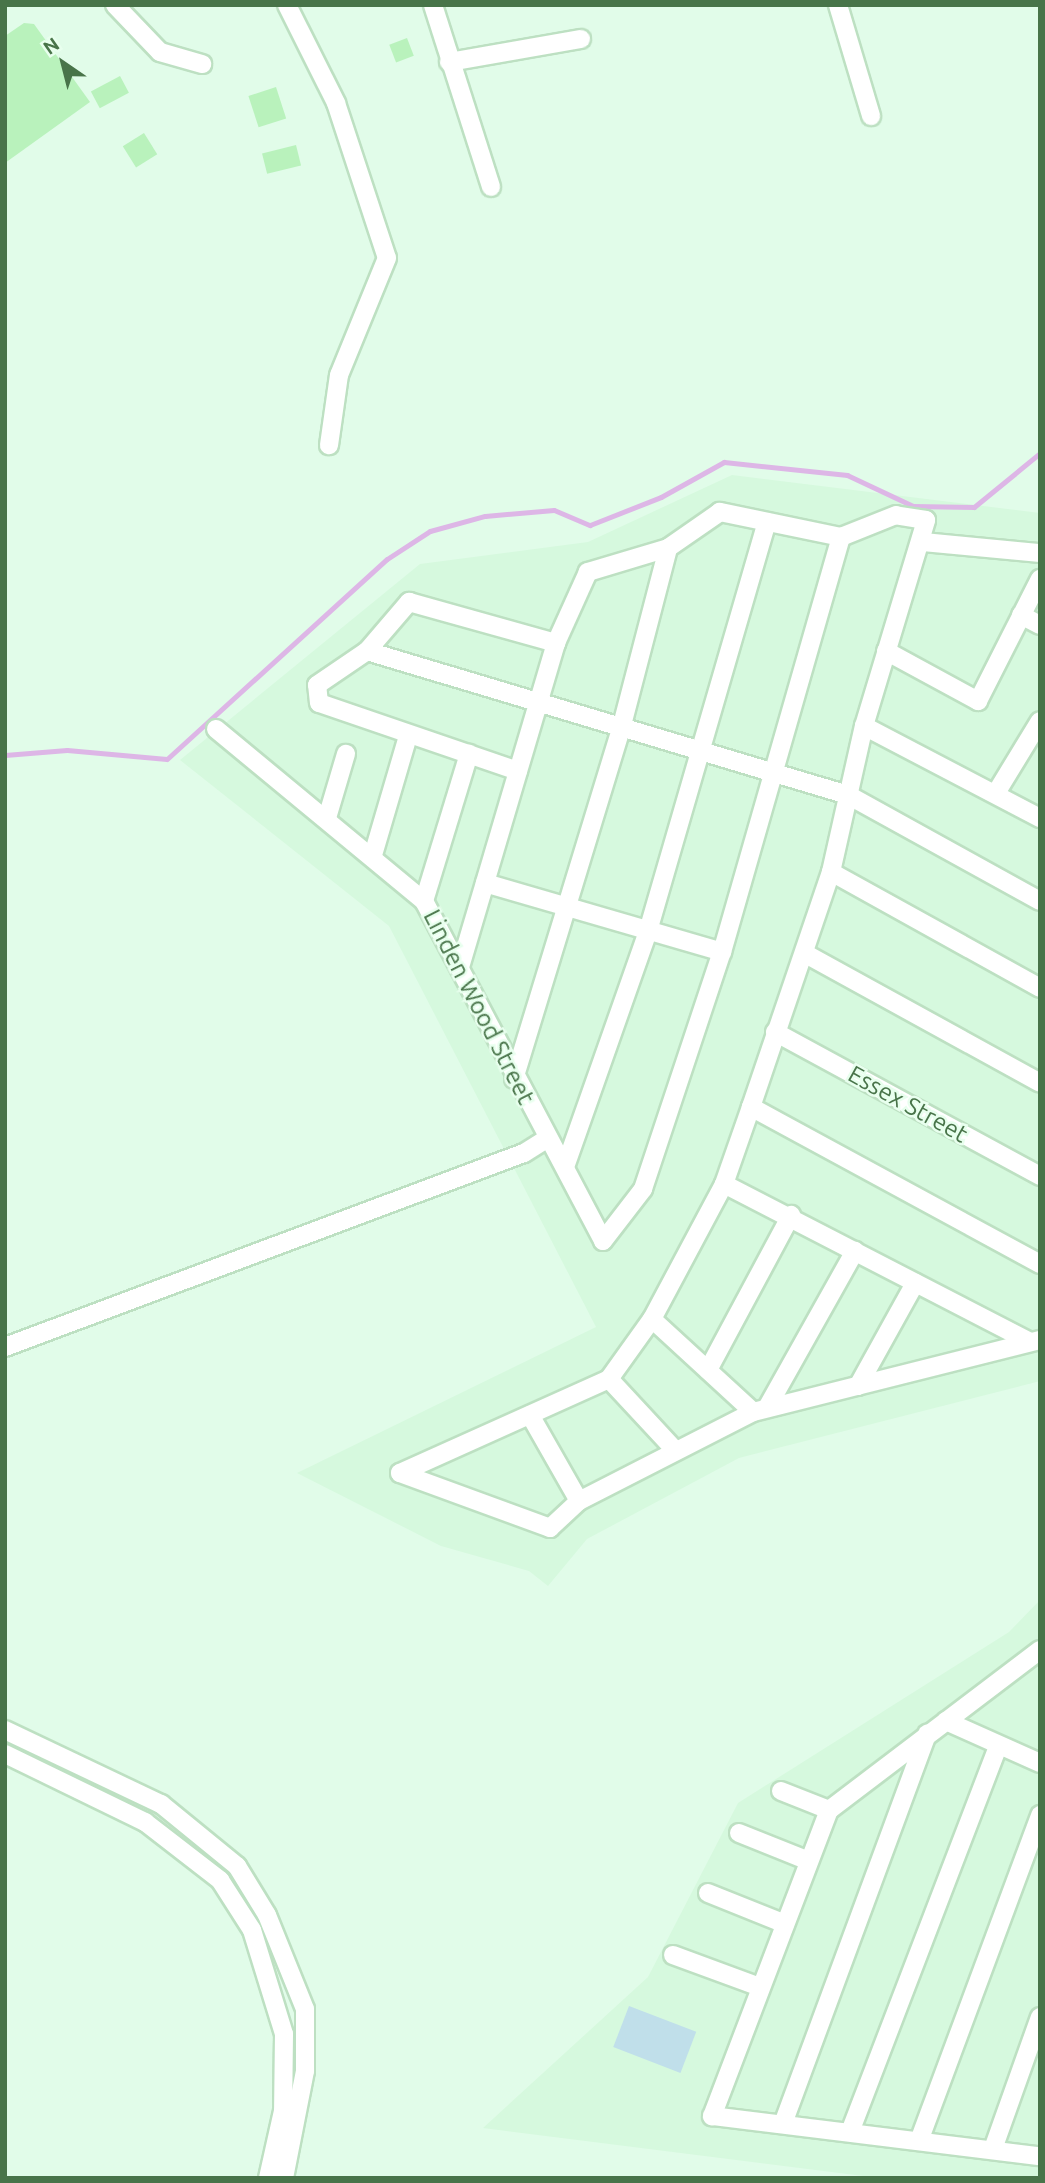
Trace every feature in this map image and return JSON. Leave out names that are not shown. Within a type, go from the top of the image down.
[{"type":"street","points":[[116,5],[160,52],[201,64]]},
{"type":"street","points":[[287,5],[336,103],[387,258],[339,375],[329,445]]},
{"type":"street","points":[[433,5],[491,187]]},
{"type":"street","points":[[838,5],[871,116]]},
{"type":"street","points":[[449,62],[582,39]]},
{"type":"street","points":[[460,968],[556,643],[588,572],[667,548],[720,512],[841,537],[896,515],[926,520],[923,542],[864,726],[831,872],[804,953],[724,1184],[652,1319],[609,1379],[400,1473],[550,1528],[579,1501],[674,1449],[760,1409],[1035,1341]]},
{"type":"street","points":[[565,1167],[648,931],[767,522]]},
{"type":"street","points":[[485,883],[722,952],[776,772],[841,537]]},
{"type":"street","points":[[923,542],[1040,552]]},
{"type":"street","points":[[514,1079],[621,729],[667,548]]},
{"type":"street","points":[[887,651],[978,701],[1040,579]]},
{"type":"street","points":[[518,771],[408,736],[319,703],[317,685],[367,651],[397,609],[423,601],[556,643]]},
{"type":"street","points":[[1021,615],[1040,625]]},
{"type":"street","points":[[367,651],[848,795],[1040,901]]},
{"type":"street","points":[[996,793],[1040,721]]},
{"type":"street","points":[[864,726],[1040,818]]},
{"type":"street","name":"Linden Wood Street","points":[[216,729],[373,855],[424,901],[514,1079],[565,1167],[603,1241],[643,1189],[722,952]]},
{"type":"street","points":[[373,855],[408,736]]},
{"type":"street","points":[[327,818],[346,754]]},
{"type":"street","points":[[424,901],[469,754]]},
{"type":"street","points":[[831,872],[1040,988]]},
{"type":"street","points":[[804,953],[1040,1083]]},
{"type":"street","name":"Essex Street","points":[[775,1032],[1040,1176]]},
{"type":"street","points":[[751,1107],[1040,1264]]},
{"type":"street","points":[[5,1347],[524,1153],[548,1138]]},
{"type":"street","points":[[724,1184],[791,1215],[915,1283],[1035,1341]]},
{"type":"street","points":[[708,1370],[791,1215]]},
{"type":"street","points":[[760,1409],[855,1251]]},
{"type":"street","points":[[858,1386],[915,1283]]},
{"type":"street","points":[[652,1319],[708,1370],[760,1409]]},
{"type":"street","points":[[609,1379],[674,1449]]},
{"type":"street","points":[[530,1415],[579,1501]]},
{"type":"street","points":[[1040,1650],[829,1810],[712,2116],[785,2122],[1040,2156]]},
{"type":"street","points":[[946,1721],[998,1747],[1040,1763]]},
{"type":"street","points":[[5,1730],[161,1804],[237,1866],[267,1915],[305,2009],[305,2071],[284,2178]]},
{"type":"street","points":[[785,2122],[927,1734]]},
{"type":"street","points":[[850,2132],[998,1747]]},
{"type":"street","points":[[5,1754],[145,1822],[220,1880],[252,1930],[284,2034],[283,2111],[268,2178]]},
{"type":"street","points":[[781,1791],[829,1810]]},
{"type":"street","points":[[919,2141],[1040,1815]]},
{"type":"street","points":[[739,1833],[809,1861]]},
{"type":"street","points":[[220,1880],[237,1866]]},
{"type":"street","points":[[708,1893],[785,1924]]},
{"type":"street","points":[[673,1955],[760,1987]]},
{"type":"street","points":[[993,2149],[1040,2017]]},
{"type":"shaded area","points":[[732,475],[1040,513],[1040,1381],[739,1458],[587,1539],[548,1586],[529,1571],[441,1546],[297,1473],[596,1327],[389,926],[180,760],[420,564],[588,542]]},
{"type":"shaded area","points":[[1040,1600],[1040,2178],[879,2178],[483,2128],[648,1977],[738,1803],[1009,1632]]},
{"type":"shaded area","points":[[629,2006],[696,2032],[680,2073],[613,2047]]},
{"type":"building","points":[[24,23],[34,24],[90,102],[5,163],[5,36]]},
{"type":"building","points":[[407,38],[414,56],[396,63],[389,45]]},
{"type":"building","points":[[120,76],[129,93],[100,108],[91,91]]},
{"type":"building","points":[[276,87],[286,118],[259,127],[248,96]]},
{"type":"building","points":[[144,133],[157,154],[136,167],[123,146]]},
{"type":"building","points":[[296,145],[301,165],[267,174],[262,153]]},
{"type":"waterway","points":[[5,755],[67,750],[167,759],[387,559],[430,531],[485,516],[554,510],[590,525],[661,497],[724,462],[847,475],[913,506],[974,507],[1040,453]]}]
